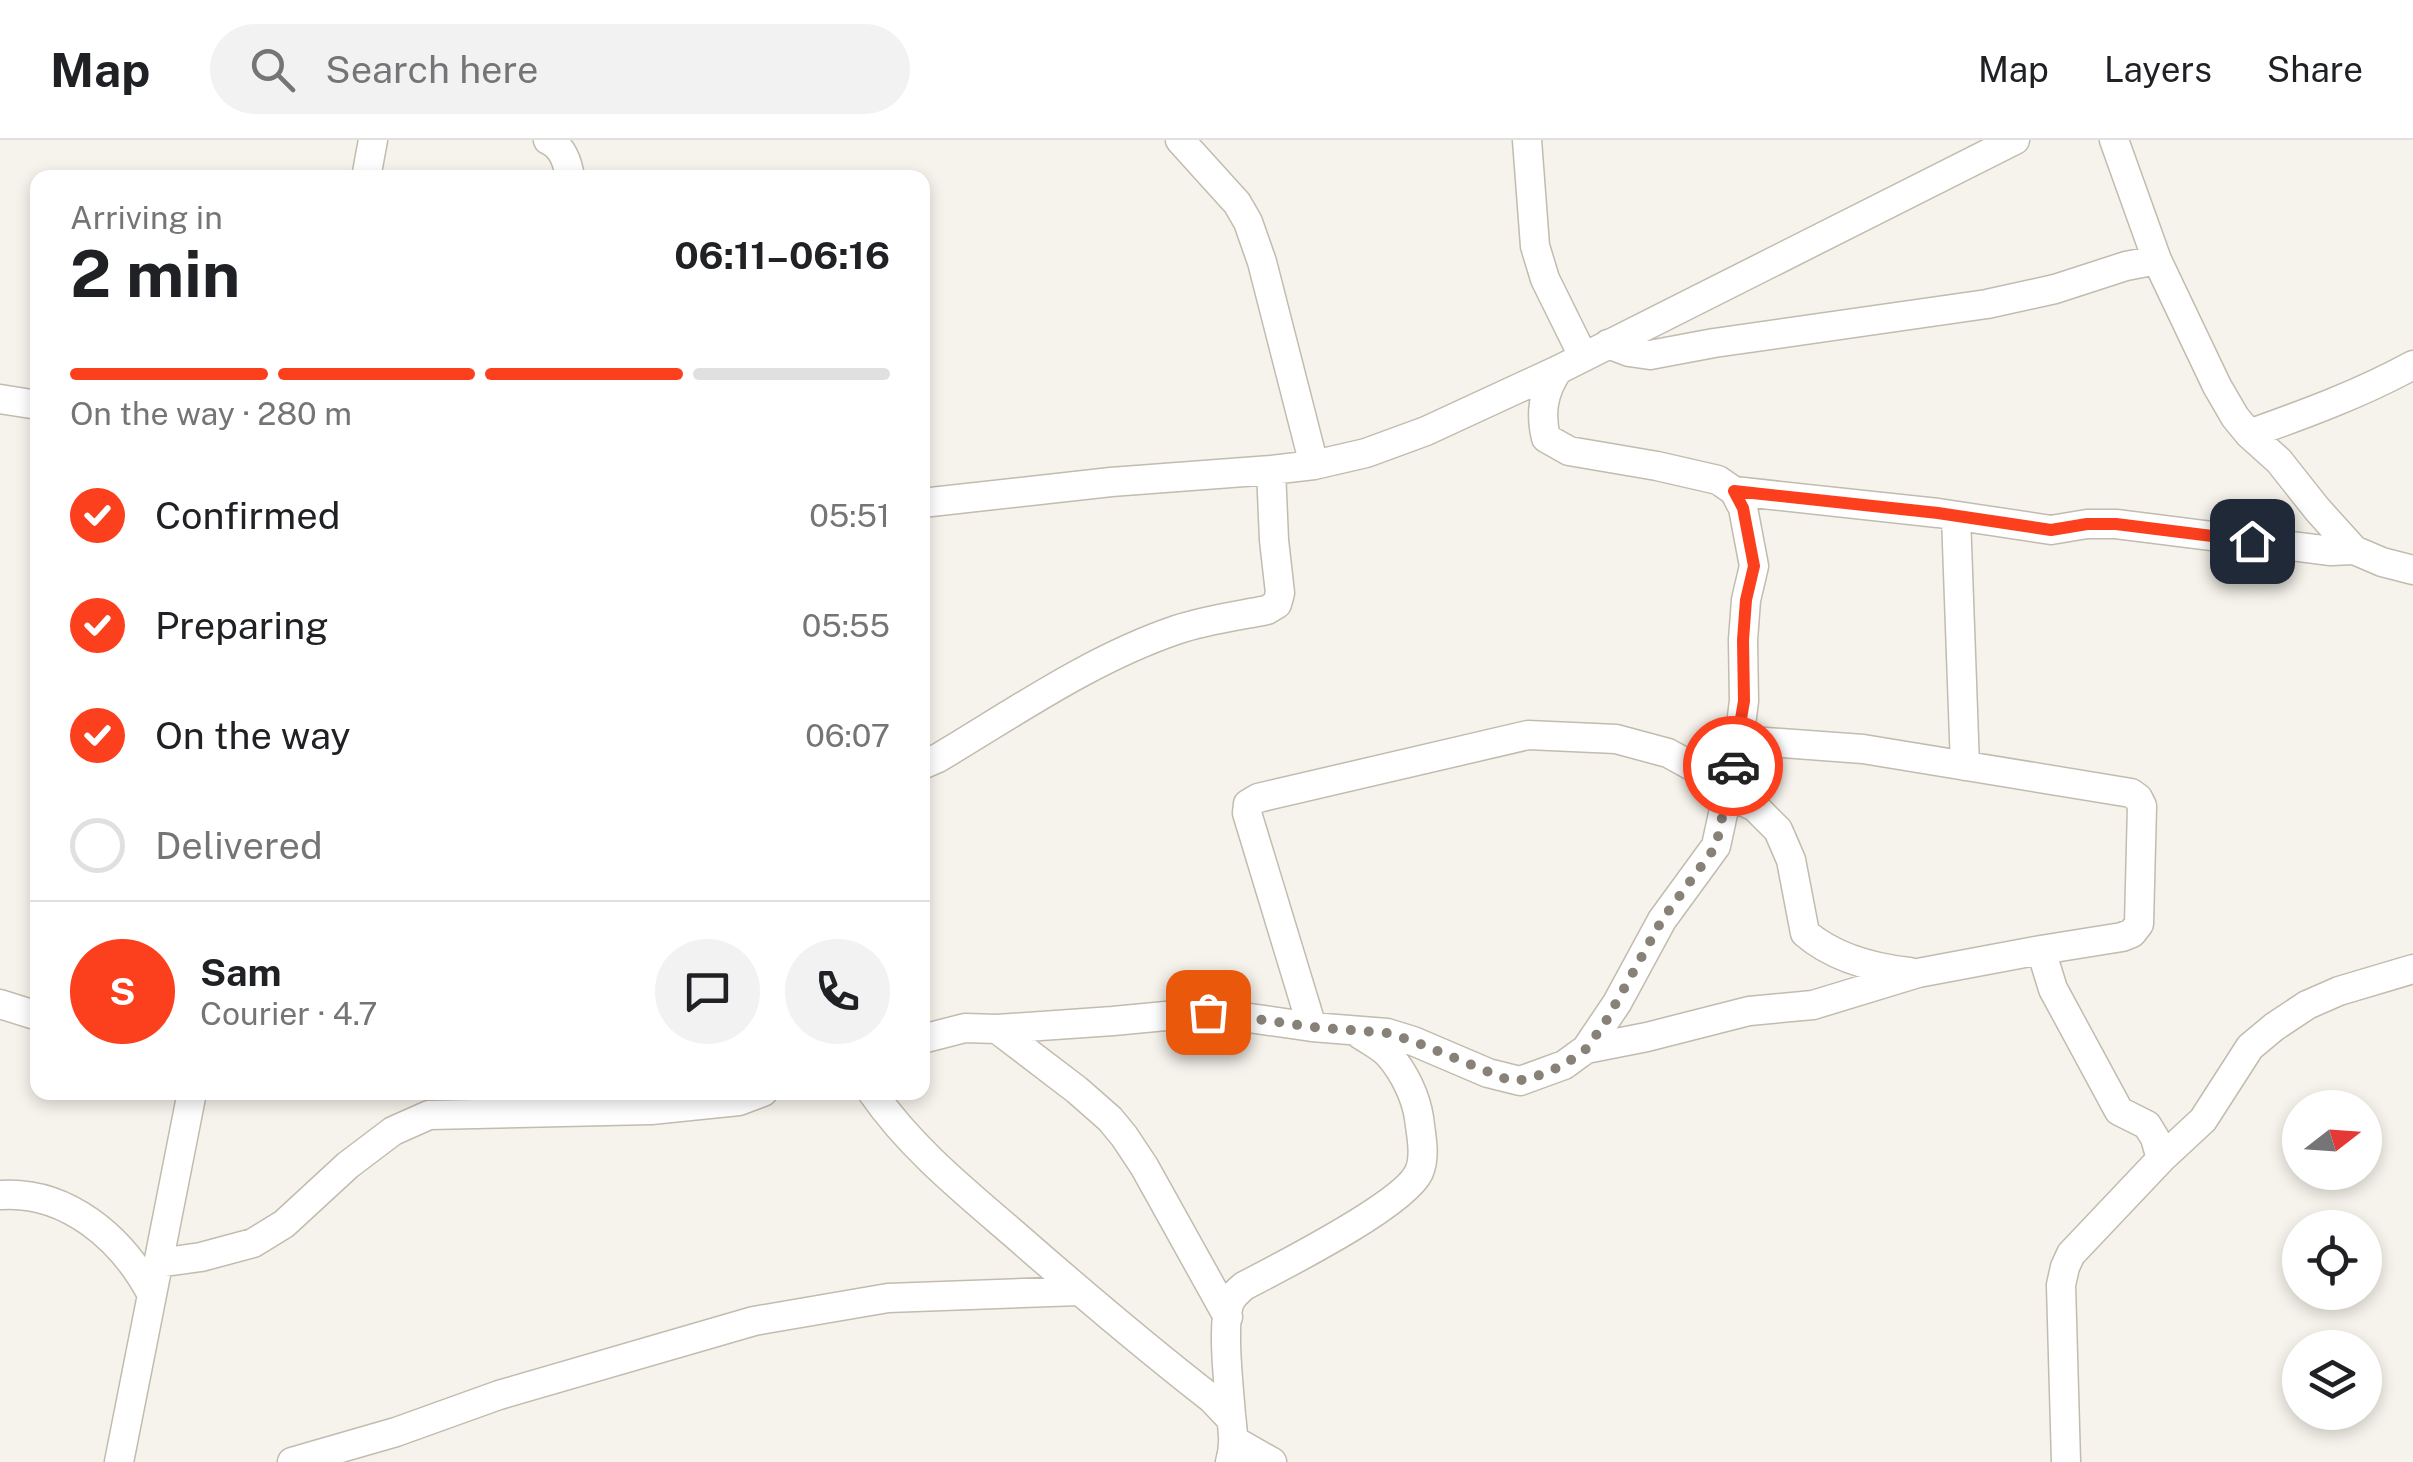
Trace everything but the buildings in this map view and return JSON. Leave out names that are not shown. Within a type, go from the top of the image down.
[{"type":"street","points":[[367,170],[373,140]]},
{"type":"street","points":[[548,140],[562,154],[567,170]]},
{"type":"street","points":[[1180,140],[1237,202],[1248,222],[1314,464]]},
{"type":"street","points":[[1528,140],[1535,246],[1545,279],[1596,350]]},
{"type":"street","points":[[930,502],[1271,470],[1340,460],[1395,444],[1558,370],[2015,140]]},
{"type":"street","points":[[2114,140],[2157,260],[2235,418],[2279,461],[2354,550],[2413,570]]},
{"type":"street","points":[[1596,350],[1650,356],[1714,343],[1987,304],[2157,260]]},
{"type":"street","points":[[2248,434],[2359,392],[2413,365]]},
{"type":"street","points":[[930,1036],[964,1028],[1114,1022],[1208,1012],[1387,1033],[1511,1081],[1530,1079],[1564,1065],[1586,1049],[1617,1004],[1662,920],[1716,846],[1739,740],[1744,701],[1746,600],[1754,566],[1743,508],[1734,491],[1718,480],[1569,452],[1546,438],[1542,423],[1547,387],[1558,370]]},
{"type":"street","points":[[0,399],[30,404]]},
{"type":"street","points":[[930,760],[1080,672],[1126,650],[1172,631],[1267,610],[1277,604],[1280,593],[1271,470]]},
{"type":"street","points":[[1734,491],[2051,530],[2116,524],[2331,551],[2354,550]]},
{"type":"street","points":[[1956,516],[1965,766]]},
{"type":"street","points":[[1312,1027],[1246,814],[1248,804],[1258,798],[1534,734],[1616,739],[1668,753],[1699,770],[1728,794],[1755,807],[1778,830],[1791,860],[1803,929],[1810,938],[1847,957],[1883,969],[1918,972]]},
{"type":"street","points":[[1586,1049],[1750,1011],[1813,1004],[1918,972],[2122,937],[2139,924],[2142,806],[2131,793],[1862,750],[1739,740]]},
{"type":"street","points":[[2041,950],[2054,990],[2119,1111],[2147,1125],[2161,1159]]},
{"type":"street","points":[[2066,1462],[2060,1285],[2071,1254],[2161,1159],[2204,1120],[2250,1047],[2274,1027],[2307,1005],[2339,991],[2413,969]]},
{"type":"street","points":[[0,1004],[30,1013]]},
{"type":"street","points":[[997,1029],[1077,1090],[1124,1136],[1228,1317]]},
{"type":"street","points":[[1232,1441],[1227,1341],[1229,1304],[1234,1295],[1398,1196],[1420,1170],[1418,1108],[1404,1076],[1388,1054],[1357,1032]]},
{"type":"street","points":[[119,1462],[190,1100]]},
{"type":"street","points":[[158,1263],[200,1257],[254,1242],[284,1224],[348,1164],[394,1131],[429,1115],[651,1110],[742,1100]]},
{"type":"street","points":[[878,1100],[943,1171],[1079,1291],[1212,1400],[1232,1441],[1272,1462]]},
{"type":"street","points":[[0,1196],[50,1200],[79,1214],[126,1254],[152,1295]]},
{"type":"street","points":[[292,1462],[396,1432],[499,1395],[754,1321],[888,1298],[1079,1291]]},
{"type":"way so far","points":[[1208,1012],[1387,1033],[1511,1081],[1530,1079],[1564,1065],[1586,1049],[1605,1023],[1662,920],[1716,846],[1733,766]]},
{"type":"route","points":[[1733,766],[1744,701],[1746,600],[1754,566],[1743,508],[1734,491],[1938,513],[2051,530],[2116,524],[2252,541]]}]
